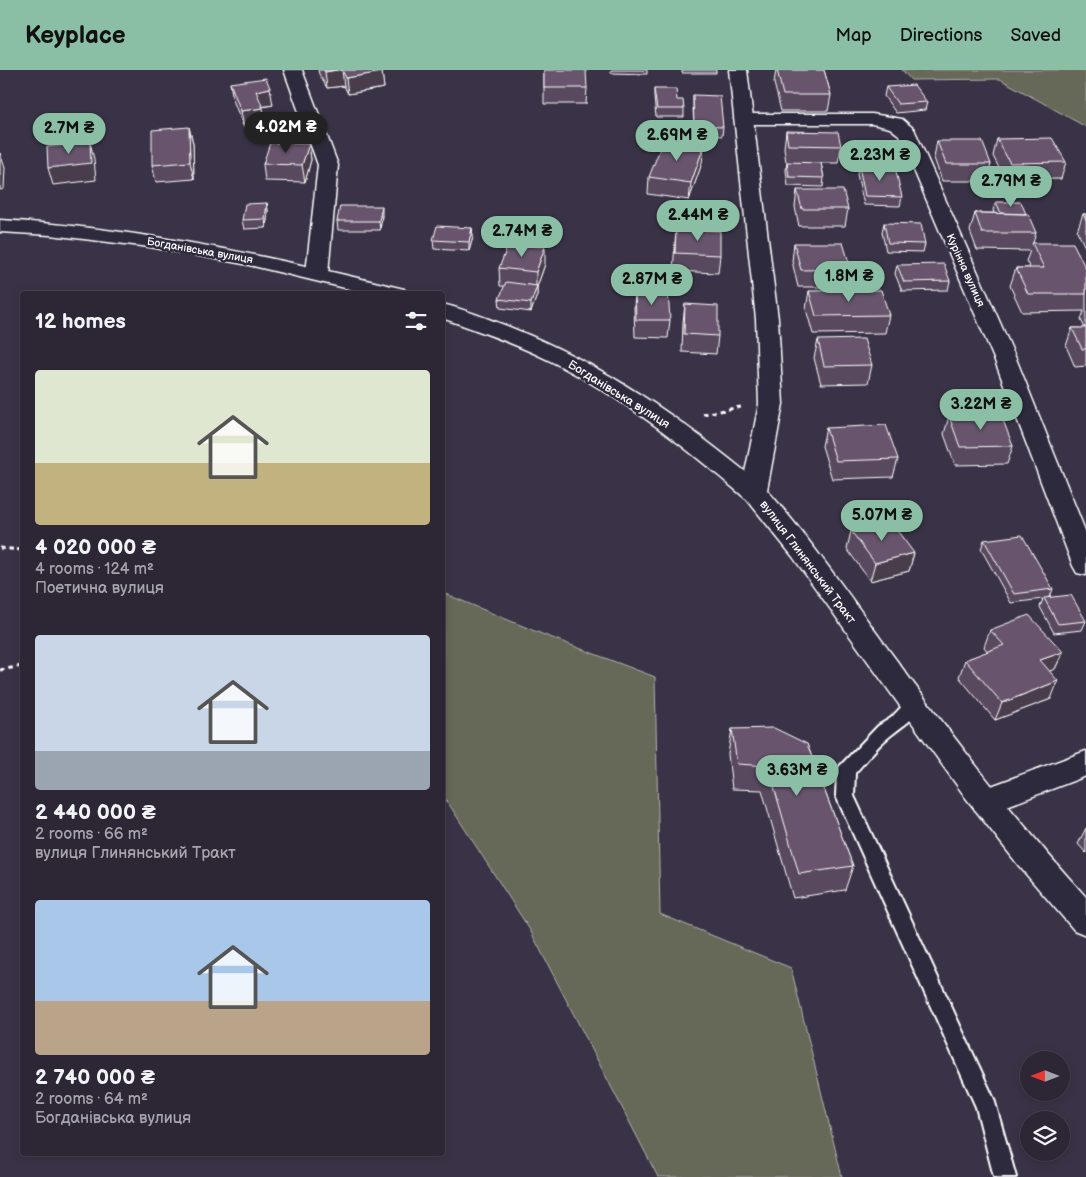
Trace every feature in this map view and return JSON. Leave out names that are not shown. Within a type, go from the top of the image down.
[{"type":"main road","points":[[293,70],[328,165],[317,273]]},
{"type":"main road","name":"вулиця Глинянський Тракт","points":[[738,70],[742,119],[767,319],[771,404],[754,492],[825,583],[986,801],[1026,851],[1086,920]]},
{"type":"main road","name":"Курінна вулиця","points":[[742,119],[872,119],[896,123],[907,133],[1006,361],[1086,566]]},
{"type":"main road","name":"Богданівська вулиця","points":[[0,226],[100,234],[154,241],[261,260],[385,291]]},
{"type":"main road","name":"Богданівська вулиця","points":[[445,311],[542,349],[596,377],[659,418],[724,466],[754,492]]},
{"type":"main road","points":[[986,801],[1086,763]]},
{"type":"lane","points":[[914,706],[897,723],[884,731],[846,770],[845,796],[986,1106],[1004,1177]]},
{"type":"path","points":[[0,548],[20,550]]},
{"type":"path","points":[[0,670],[20,666]]},
{"type":"green space","points":[[902,70],[1086,70],[1086,127],[1000,79],[911,80]]},
{"type":"green space","points":[[445,594],[542,634],[655,677],[660,914],[791,968],[842,1177],[658,1177],[530,930],[445,798]]},
{"type":"building","points":[[342,70],[381,70],[382,72],[346,78]]},
{"type":"building","points":[[544,70],[586,70],[587,88],[544,88]]},
{"type":"building","points":[[777,70],[824,70],[831,95],[783,95]]},
{"type":"building","points":[[266,78],[270,88],[256,91],[263,108],[241,111],[230,83]]},
{"type":"building","points":[[914,85],[927,102],[898,104],[886,87]]},
{"type":"building","points":[[654,89],[676,89],[677,100],[683,100],[684,109],[657,109]]},
{"type":"building","points":[[693,95],[720,96],[723,127],[694,126]]},
{"type":"building","points":[[189,127],[190,162],[152,165],[152,130]]},
{"type":"building","points":[[786,131],[838,132],[841,146],[788,145]]},
{"type":"building","points":[[1052,138],[1066,162],[1010,163],[997,139]]},
{"type":"building","points":[[663,141],[704,146],[691,183],[649,177]]},
{"type":"building","points":[[937,141],[982,141],[991,164],[946,164]]},
{"type":"building","points":[[90,142],[91,163],[48,168],[47,147]]},
{"type":"building","points":[[270,143],[309,144],[302,165],[263,164]]},
{"type":"building","points":[[787,162],[821,163],[824,178],[789,177]]},
{"type":"building","points":[[859,166],[895,167],[902,197],[865,196]]},
{"type":"building","points":[[797,190],[843,190],[848,209],[802,209]]},
{"type":"building","points":[[996,202],[1021,202],[1026,214],[1001,213]]},
{"type":"building","points":[[267,203],[265,219],[242,220],[245,204]]},
{"type":"building","points":[[340,206],[382,206],[379,221],[337,221]]},
{"type":"building","points":[[975,213],[1028,214],[1036,233],[982,233]]},
{"type":"building","points":[[884,223],[921,224],[925,244],[888,243]]},
{"type":"building","points":[[437,226],[472,228],[469,242],[433,240]]},
{"type":"building","points":[[676,229],[720,231],[720,255],[675,253]]},
{"type":"building","points":[[509,243],[545,247],[536,272],[499,268]]},
{"type":"building","points":[[794,243],[843,243],[851,269],[801,270]]},
{"type":"building","points":[[1032,243],[1073,243],[1086,269],[1086,294],[1028,294],[1016,268],[1044,268]]},
{"type":"building","points":[[944,264],[950,281],[904,282],[897,265]]},
{"type":"building","points":[[506,282],[537,286],[531,303],[499,299]]},
{"type":"building","points":[[881,290],[889,315],[816,316],[809,291]]},
{"type":"building","points":[[635,291],[668,291],[670,320],[636,320]]},
{"type":"building","points":[[685,304],[718,306],[718,336],[684,334]]},
{"type":"building","points":[[1072,328],[1086,328],[1086,349],[1082,349]]},
{"type":"building","points":[[864,339],[872,365],[824,366],[818,340]]},
{"type":"building","points":[[1001,415],[1013,446],[960,447],[949,416]]},
{"type":"building","points":[[886,425],[898,459],[836,461],[826,428]]},
{"type":"building","points":[[890,521],[914,553],[875,563],[851,531]]},
{"type":"building","points":[[1022,535],[1053,589],[1014,594],[984,540]]},
{"type":"building","points":[[1071,595],[1086,621],[1058,624],[1044,598]]},
{"type":"building","points":[[1029,615],[1063,652],[1040,660],[1058,681],[1002,703],[965,660],[1004,645],[990,630]]},
{"type":"building","points":[[774,728],[807,744],[853,866],[799,874],[768,766],[737,764],[732,729]]}]
